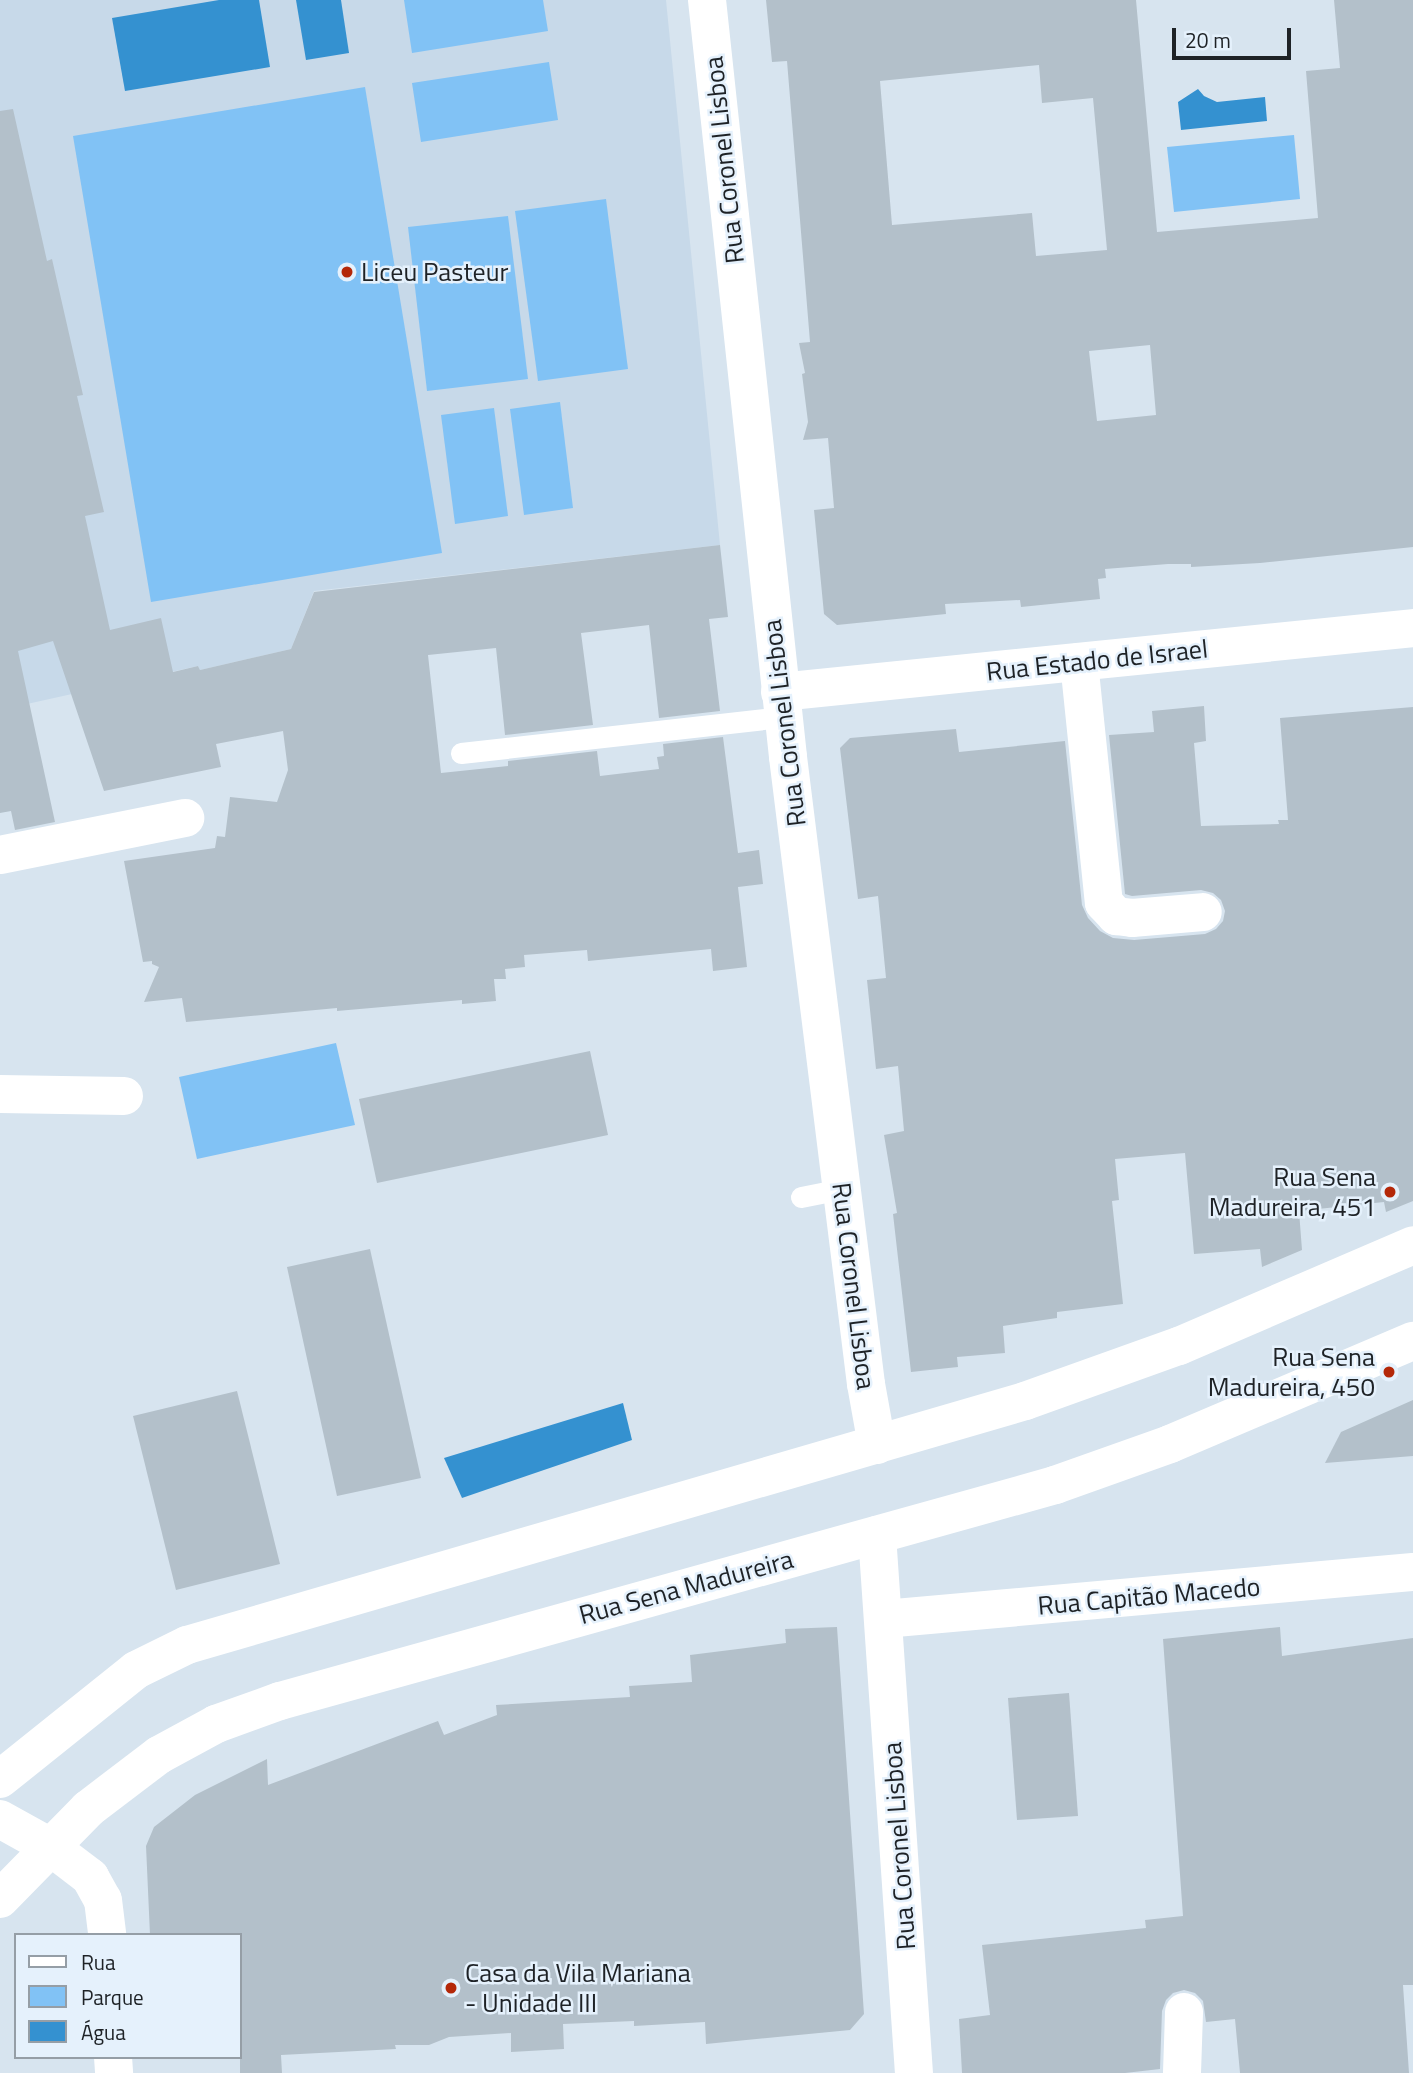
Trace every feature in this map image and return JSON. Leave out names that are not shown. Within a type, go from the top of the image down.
[{"type":"street","name":"Rua Coronel Lisboa","points":[[706,0],[782,704],[841,1189],[866,1384],[877,1445]]},
{"type":"street","name":"Rua Estado de Israel","points":[[782,704],[1079,662],[1413,628]]},
{"type":"street","points":[[1079,662],[1104,903],[1116,916],[1132,918],[1202,912]]},
{"type":"street","points":[[0,855],[185,818]]},
{"type":"street","points":[[0,1094],[124,1096]]},
{"type":"street","points":[[0,1779],[136,1670],[187,1645],[1026,1401],[1179,1346],[1413,1245]]},
{"type":"street","name":"Rua Sena Madureira","points":[[0,1899],[88,1809],[159,1755],[216,1724],[280,1701],[1055,1485],[1170,1444],[1413,1341]]},
{"type":"street","name":"Rua Coronel Lisboa","points":[[877,1535],[884,1619],[906,2072]]},
{"type":"street","name":"Rua Capitão Macedo","points":[[884,1619],[1413,1572]]},
{"type":"street","points":[[0,1819],[52,1848],[90,1877],[103,1900],[107,1933]]},
{"type":"street","points":[[1181,2073],[1184,2012]]},
{"type":"lane","points":[[461,753],[782,704]]},
{"type":"lane","points":[[801,1196],[841,1189]]},
{"type":"shaded area","name":"Liceu Pasteur","points":[[0,0],[666,0],[720,545],[314,591],[291,649],[200,670],[198,666],[0,710]]},
{"type":"green space","points":[[404,0],[543,0],[548,31],[412,53]]},
{"type":"green space","points":[[549,62],[558,120],[421,142],[412,83]]},
{"type":"green space","points":[[365,87],[442,553],[151,602],[73,136]]},
{"type":"green space","points":[[1294,135],[1300,199],[1174,212],[1167,147]]},
{"type":"green space","points":[[606,199],[628,369],[538,381],[515,211]]},
{"type":"green space","points":[[508,216],[528,379],[427,391],[408,227]]},
{"type":"green space","points":[[560,402],[573,508],[524,515],[510,409]]},
{"type":"green space","points":[[494,408],[508,516],[455,524],[441,415]]},
{"type":"green space","points":[[336,1043],[355,1125],[197,1159],[179,1077]]},
{"type":"water","points":[[219,0],[259,0],[270,67],[125,91],[112,18]]},
{"type":"water","points":[[296,0],[341,0],[349,53],[306,60]]},
{"type":"water","points":[[1198,89],[1204,96],[1217,102],[1265,97],[1267,121],[1181,130],[1178,102]]},
{"type":"water","points":[[623,1403],[632,1440],[462,1498],[444,1458]]},
{"type":"building","points":[[766,0],[1136,0],[1157,232],[1318,218],[1306,71],[1340,68],[1334,0],[1413,0],[1413,547],[1260,563],[1191,567],[1191,564],[1168,564],[1105,569],[1106,578],[1098,579],[1100,599],[1021,607],[1020,600],[945,604],[946,614],[837,625],[824,614],[814,510],[834,508],[828,438],[803,440],[808,422],[802,374],[805,373],[799,343],[810,342],[787,61],[772,62]],"holes":[[[1039,65],[1042,103],[1093,98],[1107,250],[1036,256],[1032,213],[892,225],[880,81]],[[1150,345],[1156,415],[1097,421],[1089,351]]]},
{"type":"building","points":[[13,109],[47,261],[52,259],[83,395],[77,396],[104,512],[85,516],[110,630],[161,618],[173,672],[198,666],[200,670],[291,649],[314,592],[720,545],[728,617],[709,619],[720,711],[659,718],[649,625],[581,633],[593,725],[505,735],[496,648],[428,655],[441,773],[508,766],[508,761],[597,751],[600,776],[659,769],[657,757],[664,756],[663,744],[723,737],[738,853],[759,850],[763,884],[738,887],[747,967],[713,971],[711,949],[588,961],[587,950],[524,955],[525,967],[505,969],[506,979],[494,979],[496,1001],[462,1004],[462,1000],[337,1011],[337,1008],[186,1022],[182,998],[144,1002],[159,967],[152,964],[152,961],[143,962],[124,861],[215,848],[217,836],[225,837],[230,797],[277,802],[288,770],[283,731],[216,744],[221,767],[104,791],[53,641],[18,651],[55,822],[15,830],[11,811],[0,813],[0,111]]},
{"type":"building","points":[[1204,706],[1206,741],[1194,743],[1201,826],[1279,824],[1278,820],[1288,820],[1280,718],[1413,707],[1413,1201],[1386,1212],[1384,1202],[1299,1211],[1302,1250],[1262,1267],[1260,1249],[1194,1254],[1185,1153],[1115,1159],[1119,1200],[1112,1201],[1123,1304],[1057,1312],[1057,1318],[1003,1326],[1005,1353],[957,1357],[958,1367],[911,1372],[893,1214],[897,1213],[884,1135],[904,1131],[898,1066],[876,1069],[867,980],[886,978],[878,896],[858,899],[840,748],[850,738],[956,729],[959,752],[1065,741],[1082,905],[1088,918],[1100,931],[1113,938],[1134,940],[1205,934],[1216,929],[1223,921],[1225,911],[1221,900],[1213,893],[1201,890],[1132,896],[1125,894],[1109,735],[1154,732],[1152,711]]},
{"type":"building","points":[[590,1051],[608,1135],[377,1183],[359,1099]]},
{"type":"building","points":[[370,1249],[421,1478],[337,1496],[287,1267]]},
{"type":"building","points":[[237,1391],[280,1564],[176,1590],[133,1416]]},
{"type":"building","points":[[1413,1400],[1413,1456],[1325,1463],[1341,1432]]},
{"type":"building","points":[[837,1627],[864,2014],[850,2030],[706,2044],[705,2022],[634,2026],[634,2021],[563,2024],[564,2049],[511,2052],[511,2033],[449,2037],[429,2045],[395,2045],[396,2049],[281,2055],[282,2073],[240,2073],[242,1933],[150,1933],[146,1846],[154,1827],[195,1795],[267,1759],[268,1785],[438,1721],[444,1735],[497,1715],[496,1705],[630,1697],[629,1686],[692,1682],[690,1655],[786,1643],[785,1629]]},
{"type":"building","points":[[1280,1627],[1282,1656],[1413,1638],[1413,1985],[1403,1985],[1409,2073],[1240,2073],[1235,2019],[1206,2022],[1203,2001],[1195,1993],[1184,1990],[1173,1993],[1166,2000],[1162,2011],[1160,2069],[1125,2073],[962,2073],[959,2019],[990,2015],[982,1945],[1146,1928],[1145,1920],[1183,1916],[1163,1639]]},
{"type":"building","points":[[1069,1693],[1078,1816],[1017,1820],[1008,1698]]},
{"type":"place","name":"Liceu Pasteur","points":[[347,272]]},
{"type":"place","name":"Rua Sena Madureira, 451","points":[[1390,1192]]},
{"type":"place","name":"Rua Sena Madureira, 450","points":[[1389,1372]]},
{"type":"place","name":"Casa da Vila Mariana - Unidade III","points":[[451,1988]]}]
